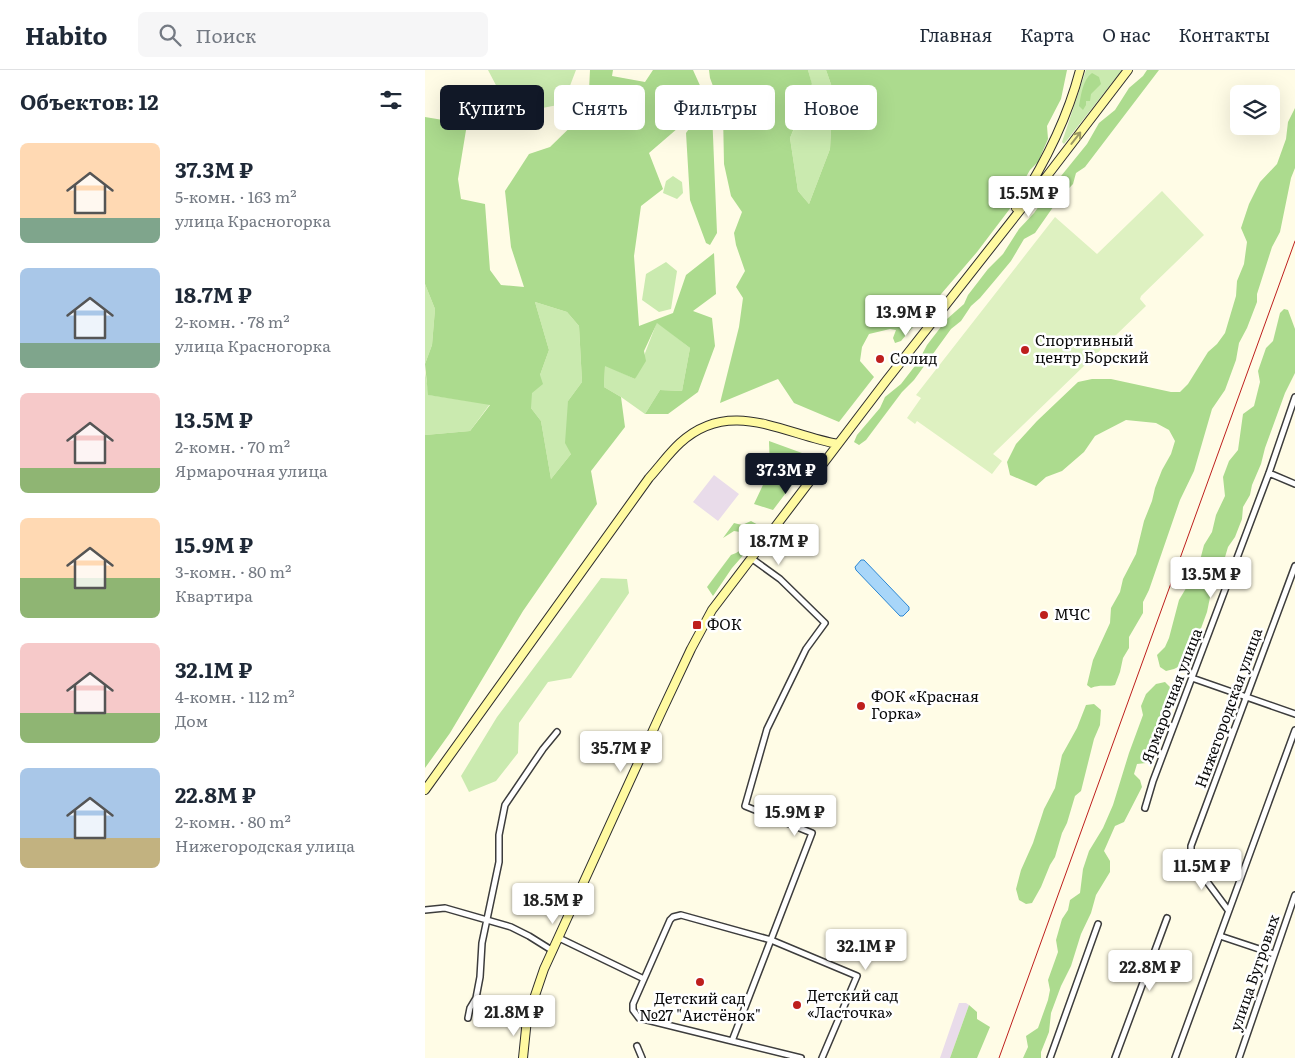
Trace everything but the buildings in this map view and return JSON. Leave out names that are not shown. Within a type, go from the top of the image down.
[{"type":"main road","points":[[992,244],[1040,172],[1068,109],[1080,70]]},
{"type":"main road","points":[[523,1058],[530,1008],[538,984],[702,627],[725,591],[837,444],[1128,70]]},
{"type":"main road","points":[[425,790],[649,478],[680,443],[706,426],[727,420],[762,423],[837,444]]},
{"type":"street","name":"Ярмарочная улица","points":[[1145,808],[1153,781],[1269,473],[1295,396]]},
{"type":"street","points":[[1269,473],[1295,484]]},
{"type":"street","points":[[732,1041],[812,833],[745,806],[767,729],[806,649],[825,623],[780,580],[751,558]]},
{"type":"street","name":"Нижегородская улица","points":[[1228,910],[1191,860],[1191,846],[1295,566]]},
{"type":"street","points":[[1192,678],[1295,714]]},
{"type":"street","points":[[1175,1058],[1295,730]]},
{"type":"street","points":[[468,1018],[470,1008],[476,998],[480,977],[482,943],[488,921],[491,892],[499,862],[499,835],[505,805],[543,749],[557,732]]},
{"type":"street","name":"улица Бугровых","points":[[1239,1058],[1295,895]]},
{"type":"street","points":[[425,910],[445,908],[520,930],[553,952]]},
{"type":"street","points":[[801,1058],[639,1018],[633,1010],[633,1004],[670,920],[677,915],[771,940],[857,976],[822,1058]]},
{"type":"street","points":[[1115,1058],[1167,918]]},
{"type":"street","points":[[1050,1058],[1098,924]]},
{"type":"street","points":[[1220,936],[1274,954]]},
{"type":"street","points":[[559,938],[644,979]]},
{"type":"street","points":[[637,1046],[642,1058]]},
{"type":"shaded area","points":[[714,475],[739,494],[718,521],[693,502]]},
{"type":"shaded area","points":[[959,1003],[969,1005],[950,1058],[940,1058]]},
{"type":"green space","points":[[488,70],[576,70],[570,85],[554,85],[554,106],[544,108],[544,85],[496,85]]},
{"type":"green space","points":[[590,70],[613,70],[612,76],[645,82],[653,70],[693,70],[700,85],[655,85],[655,130],[676,130],[649,153],[663,189],[641,206],[634,256],[639,326],[673,313],[686,275],[714,253],[716,294],[693,311],[712,318],[715,346],[698,392],[668,414],[645,414],[660,390],[682,391],[690,348],[657,323],[644,351],[646,361],[635,379],[605,366],[604,387],[621,397],[625,427],[591,471],[597,504],[523,611],[450,733],[425,768],[425,435],[470,431],[490,405],[428,395],[425,364],[432,345],[435,309],[425,284],[425,117],[440,120],[440,130],[466,130],[458,179],[461,199],[485,204],[490,270],[501,285],[524,287],[511,247],[505,191],[529,154],[550,147],[567,130],[645,130],[645,85],[589,85]],"holes":[[[535,302],[567,312],[579,326],[582,382],[568,401],[565,443],[571,454],[551,479],[541,421],[531,408],[532,393],[543,384],[540,375],[549,350]]]},
{"type":"green space","points":[[709,70],[808,70],[812,85],[785,85],[785,130],[793,130],[790,138],[798,191],[809,204],[830,149],[831,130],[877,130],[877,85],[831,85],[826,70],[1067,70],[1061,99],[1047,126],[1048,139],[1038,162],[1030,170],[1022,184],[1018,198],[977,252],[901,341],[895,343],[893,338],[896,330],[890,329],[869,334],[862,347],[860,361],[874,377],[839,422],[794,403],[778,379],[720,403],[739,327],[743,298],[736,287],[745,271],[734,233],[742,212],[731,196],[724,164],[723,130],[775,130],[775,85],[713,85]]},
{"type":"green space","points":[[808,70],[826,70],[831,85],[812,85]]},
{"type":"green space","points":[[1086,70],[1122,70],[1064,144],[1062,142]]},
{"type":"green space","points":[[1147,70],[1159,70],[1085,167],[1076,173],[1073,184],[1058,200],[1035,233],[1024,239],[1011,261],[971,306],[961,321],[951,329],[914,380],[902,392],[866,440],[859,445],[854,442],[857,435],[880,408],[885,397],[901,384],[947,319],[964,304],[968,295],[988,269],[1003,254],[1019,229],[1034,213],[1087,144],[1099,123],[1115,110],[1129,88]]},
{"type":"green space","points":[[1092,73],[1099,77],[1101,84],[1091,94],[1090,101],[1086,101],[1083,110],[1079,106],[1084,83]]},
{"type":"green space","points":[[1295,108],[1295,168],[1291,178],[1280,232],[1272,247],[1257,294],[1257,302],[1239,343],[1236,360],[1225,390],[1212,409],[1194,471],[1180,500],[1149,590],[1143,602],[1143,613],[1129,637],[1129,648],[1123,658],[1115,685],[1091,688],[1087,685],[1093,660],[1110,623],[1111,608],[1136,554],[1155,488],[1175,441],[1169,430],[1156,423],[1126,420],[1095,436],[1084,452],[1062,471],[1046,477],[1036,486],[1010,475],[1007,462],[1016,444],[1078,382],[1092,379],[1111,379],[1171,392],[1180,392],[1188,384],[1208,352],[1225,333],[1236,296],[1237,281],[1244,264],[1247,242],[1241,228],[1249,204],[1260,182],[1277,164],[1286,139],[1288,122]]},
{"type":"green space","points":[[688,130],[713,130],[717,233],[710,245],[706,243],[690,200],[686,133]]},
{"type":"green space","points":[[793,130],[831,130],[830,149],[809,204],[798,191],[790,138]]},
{"type":"green space","points":[[673,176],[682,182],[683,193],[677,199],[663,193],[666,181]]},
{"type":"green space","name":"Спортивный центр Борский","points":[[1162,191],[1204,235],[1141,296],[1140,299],[1146,306],[993,454],[1002,461],[992,474],[917,421],[915,424],[907,418],[921,398],[916,395],[1055,217],[1097,254]]},
{"type":"green space","points":[[666,262],[677,271],[671,309],[659,312],[642,300],[646,274]]},
{"type":"green space","points":[[425,284],[435,309],[432,345],[425,364]]},
{"type":"green space","points":[[535,302],[567,312],[579,326],[582,382],[568,401],[571,454],[551,479],[541,421],[531,408],[531,393],[549,350]]},
{"type":"green space","points":[[1284,309],[1288,310],[1295,329],[1295,373],[1285,393],[1250,495],[1243,507],[1242,519],[1235,537],[1228,547],[1220,574],[1213,583],[1207,612],[1196,642],[1188,651],[1184,664],[1166,671],[1160,667],[1157,655],[1165,647],[1179,600],[1198,568],[1204,545],[1212,532],[1216,515],[1225,496],[1223,477],[1229,461],[1238,450],[1243,414],[1254,406],[1260,382],[1258,371],[1266,348],[1273,341],[1280,313]]},
{"type":"green space","points":[[657,322],[690,348],[682,391],[660,390],[645,414],[604,387],[605,365],[635,379]]},
{"type":"green space","points":[[425,372],[429,395],[490,404],[470,431],[425,435]]},
{"type":"green space","points":[[769,441],[813,457],[773,510],[754,504],[770,470]]},
{"type":"green space","points":[[751,521],[760,526],[758,538],[753,543],[746,533],[734,531],[723,538],[734,523],[742,525]]},
{"type":"green space","points":[[747,546],[747,551],[732,568],[713,596],[707,587],[731,555]]},
{"type":"green space","points":[[601,578],[627,579],[629,593],[571,678],[548,682],[519,723],[518,753],[496,781],[469,792],[461,776],[497,717]]},
{"type":"green space","points":[[1165,682],[1172,689],[1163,729],[1146,763],[1137,764],[1134,774],[1140,780],[1142,787],[1124,822],[1115,826],[1104,851],[1110,861],[1110,872],[1096,895],[1071,966],[1061,986],[1051,1013],[1049,1032],[1041,1052],[1041,1058],[1023,1058],[1028,1047],[1026,1036],[1038,1028],[1048,1000],[1050,990],[1048,980],[1058,952],[1056,940],[1062,919],[1068,910],[1070,900],[1080,893],[1083,869],[1089,851],[1103,828],[1113,805],[1143,715],[1141,706],[1146,694],[1156,684]]},
{"type":"green space","points":[[1094,704],[1101,710],[1100,725],[1094,739],[1081,791],[1075,796],[1055,857],[1041,887],[1032,903],[1026,904],[1019,900],[1016,889],[1021,870],[1033,843],[1044,809],[1055,788],[1062,755],[1077,728],[1086,705]]},
{"type":"green space","points":[[969,1005],[977,1012],[977,1019],[990,1027],[977,1058],[950,1058]]},
{"type":"water","points":[[861,560],[864,560],[909,607],[909,610],[903,616],[900,616],[856,570],[855,567]]},
{"type":"railway","points":[[999,1058],[1295,241]]},
{"type":"place","name":"Спортивный центр Борский","points":[[1025,350]]},
{"type":"place","name":"Солид","points":[[880,359]]},
{"type":"place","name":"МЧС","points":[[1044,615]]},
{"type":"place","name":"ФОК","points":[[697,625]]},
{"type":"place","name":"ФОК «Красная Горка»","points":[[861,706]]},
{"type":"place","name":"Детский сад №27 \"Аистёнок\"","points":[[700,982]]},
{"type":"place","name":"Детский сад «Ласточка»","points":[[797,1005]]}]
